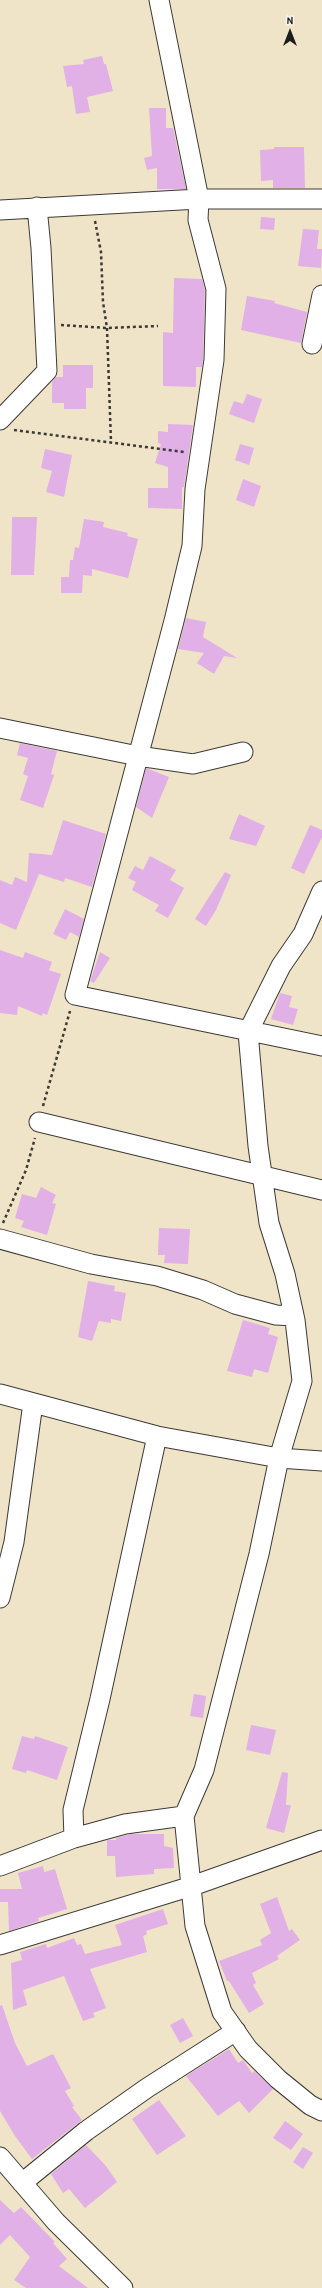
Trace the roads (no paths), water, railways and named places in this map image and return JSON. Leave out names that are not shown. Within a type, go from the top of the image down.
[{"type":"street","points":[[159,0],[199,199],[198,220],[216,289],[214,360],[195,489],[192,546],[174,621],[75,995],[248,1032],[322,1046]]},
{"type":"street","points":[[0,210],[92,204],[150,203],[199,199],[322,199]]},
{"type":"street","points":[[4,424],[47,371],[37,207]]},
{"type":"street","points":[[312,344],[322,295]]},
{"type":"street","points":[[0,728],[138,756],[193,764],[243,752]]},
{"type":"street","points":[[322,891],[303,934],[281,966],[248,1032],[268,1223],[285,1274],[294,1316],[302,1381],[279,1458],[259,1554],[204,1770],[184,1816],[195,1926],[222,2012],[248,2049],[278,2079],[310,2105],[322,2111]]},
{"type":"street","points":[[39,1122],[322,1190]]},
{"type":"street","points":[[0,1238],[91,1264],[157,1276],[203,1290],[235,1304],[276,1315],[294,1316]]},
{"type":"street","points":[[0,1394],[157,1436],[279,1458],[322,1461]]},
{"type":"street","points":[[0,1598],[14,1542],[33,1403]]},
{"type":"street","points":[[74,1838],[73,1810],[100,1699],[157,1436]]},
{"type":"street","points":[[0,1866],[74,1838],[124,1824],[184,1816]]},
{"type":"street","points":[[0,1945],[192,1886],[322,1840]]},
{"type":"street","points":[[22,2183],[86,2131],[147,2088],[236,2031]]},
{"type":"street","points":[[0,2157],[56,2222],[123,2288]]}]
